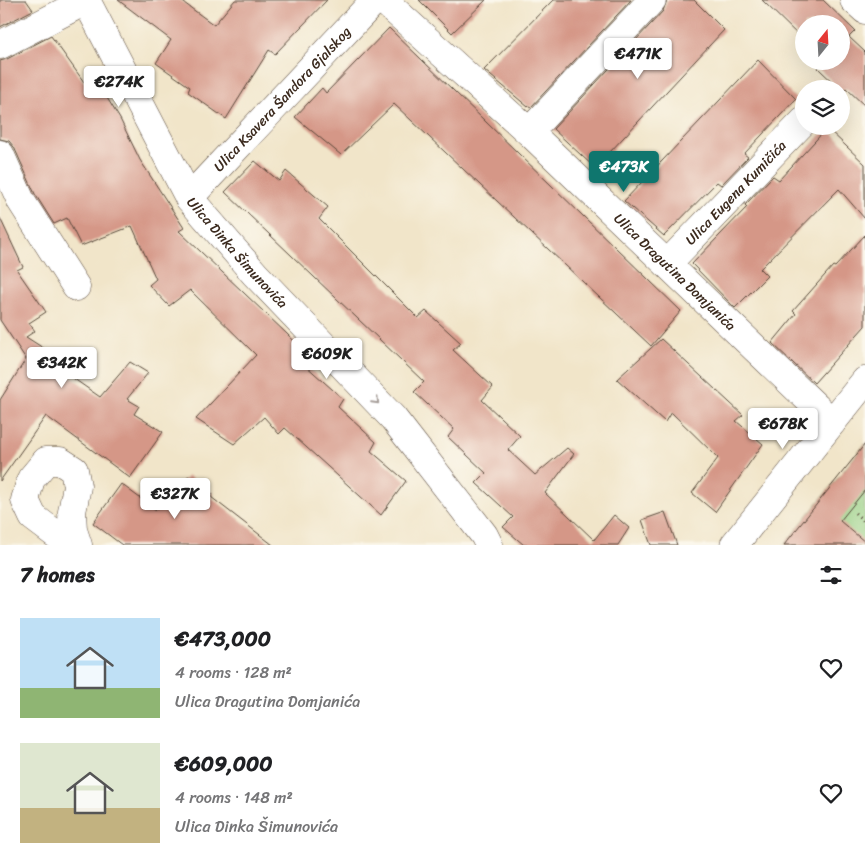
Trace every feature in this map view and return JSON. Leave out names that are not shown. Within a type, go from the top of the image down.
[{"type":"street","name":"Ulica Dinka Šimunovića","points":[[0,45],[86,0],[189,198],[255,274],[393,418],[484,535],[489,545]]},
{"type":"street","name":"Ulica Ksavera Šandora Gjalskog","points":[[189,198],[375,0]]},
{"type":"street","name":"Ulica Dragutina Domjanića","points":[[383,0],[529,132],[832,422]]},
{"type":"street","points":[[529,132],[652,0]]},
{"type":"street","points":[[854,0],[865,10]]},
{"type":"street","name":"Ulica Eugena Kumičića","points":[[667,264],[795,130]]},
{"type":"street","points":[[0,154],[21,202],[76,287]]},
{"type":"street","points":[[734,545],[865,381]]},
{"type":"street","points":[[70,545],[33,517],[25,500],[31,479],[46,461],[60,460],[74,470],[77,486],[72,512],[73,530],[78,545]]},
{"type":"path","points":[[855,513],[865,522]]},
{"type":"green space","points":[[865,444],[865,545],[784,545]]},
{"type":"building","points":[[0,0],[26,0],[33,10],[0,27]]},
{"type":"building","points":[[118,0],[180,0],[214,25],[235,0],[327,0],[275,54],[269,50],[226,119],[188,92],[190,87],[156,63],[171,40]]},
{"type":"building","points":[[419,0],[486,0],[452,33]]},
{"type":"building","points":[[553,0],[631,0],[531,107],[528,107],[484,70]]},
{"type":"building","points":[[667,0],[694,0],[724,30],[595,168],[553,129],[663,11]]},
{"type":"building","points":[[762,0],[823,0],[838,15],[795,15],[795,32]]},
{"type":"building","points":[[850,26],[855,31],[850,36]]},
{"type":"building","points":[[389,28],[681,311],[651,346],[394,104],[341,155],[295,117],[322,88],[326,93]]},
{"type":"building","points":[[51,36],[84,82],[93,75],[120,119],[140,160],[184,228],[179,231],[309,355],[304,364],[343,399],[338,407],[376,442],[371,451],[406,481],[381,515],[285,428],[279,434],[264,417],[234,444],[196,419],[256,355],[190,290],[169,306],[149,285],[156,279],[132,226],[81,246],[67,218],[54,224],[35,194],[14,147],[9,141],[0,139],[0,61]]},
{"type":"building","points":[[850,38],[865,52],[865,106],[850,92],[850,80],[830,80],[820,70],[850,70]]},
{"type":"building","points":[[758,60],[795,98],[744,154],[748,157],[721,185],[717,182],[664,236],[624,201]]},
{"type":"building","points":[[821,135],[834,135],[865,164],[865,219],[839,189],[760,269],[767,276],[735,308],[692,264],[747,207],[745,205],[773,176],[779,180]]},
{"type":"building","points":[[255,161],[279,181],[286,171],[328,207],[319,219],[418,318],[426,311],[461,343],[453,350],[493,387],[482,400],[520,436],[508,450],[535,475],[567,448],[574,454],[545,493],[594,540],[614,515],[629,528],[618,545],[524,545],[503,527],[513,517],[476,483],[486,473],[448,437],[454,429],[414,392],[424,382],[225,192]]},
{"type":"building","points":[[0,218],[23,267],[17,270],[46,312],[29,323],[35,331],[26,337],[62,360],[57,367],[100,397],[130,362],[148,373],[127,399],[139,406],[134,414],[163,432],[130,478],[46,416],[0,481],[0,400],[26,359],[0,320]]},
{"type":"building","points":[[865,235],[865,326],[814,383],[772,343],[796,314],[793,311],[833,266],[835,267]]},
{"type":"building","points":[[661,339],[743,415],[736,421],[763,444],[715,512],[692,493],[718,458],[671,412],[665,422],[617,379]]},
{"type":"building","points":[[865,444],[865,490],[840,521],[865,542],[865,545],[784,545]]},
{"type":"building","points":[[188,476],[213,494],[211,497],[273,545],[122,545],[93,523],[121,484],[156,510]]},
{"type":"building","points":[[665,512],[677,545],[651,545],[642,520]]}]
